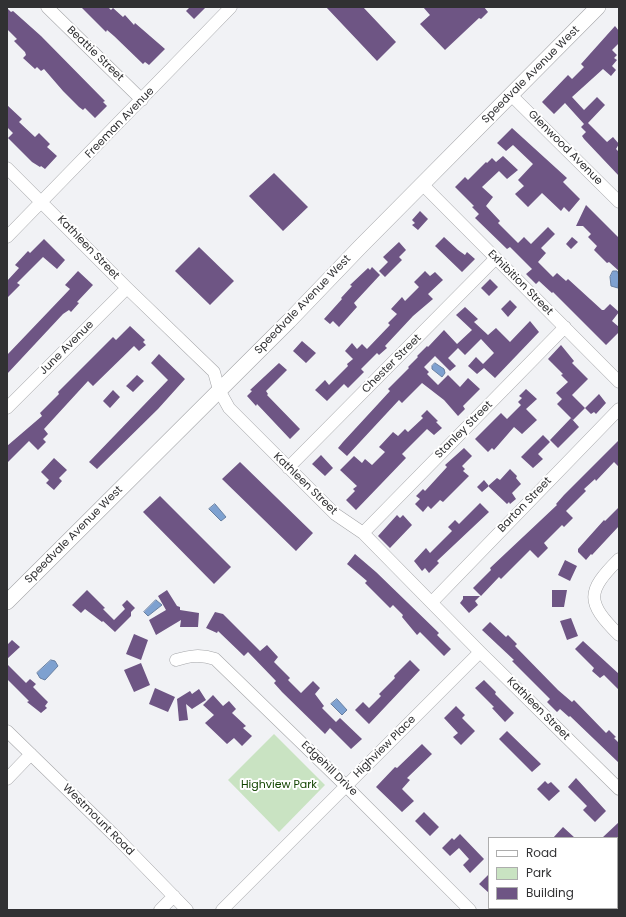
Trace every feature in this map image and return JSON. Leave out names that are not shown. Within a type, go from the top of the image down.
[{"type":"main road","name":"Speedvale Avenue West","points":[[7,602],[290,321],[422,184],[598,7]]},
{"type":"street","name":"Beattie Street","points":[[46,7],[142,100]]},
{"type":"street","name":"Freeman Avenue","points":[[7,237],[232,7]]},
{"type":"street","name":"Glenwood Avenue","points":[[511,95],[619,202]]},
{"type":"street","name":"Kathleen Street","points":[[7,168],[127,288],[214,372],[219,390],[229,408],[288,468],[335,514],[363,533],[480,652],[619,789]]},
{"type":"street","name":"Exhibition Street","points":[[422,184],[619,382]]},
{"type":"street","name":"Chester Street","points":[[288,468],[495,259]]},
{"type":"street","name":"June Avenue","points":[[7,408],[127,288]]},
{"type":"street","name":"Stanley Street","points":[[363,533],[565,328]]},
{"type":"street","name":"Barton Street","points":[[432,602],[619,409]]},
{"type":"street","points":[[619,559],[604,575],[594,593],[597,611],[619,635]]},
{"type":"street","name":"Highview Place","points":[[222,910],[480,652]]},
{"type":"street","name":"Edgehill Drive","points":[[176,660],[190,656],[204,656],[215,659],[346,786],[470,910]]},
{"type":"street","name":"Westmount Road","points":[[7,731],[187,910]]},
{"type":"street","points":[[7,779],[31,754]]},
{"type":"street","points":[[160,910],[174,896]]},
{"type":"green space","name":"Highview Park","points":[[274,734],[325,785],[279,832],[228,780]]},
{"type":"water","points":[[613,271],[617,271],[619,275],[618,288],[611,286],[610,277]]},
{"type":"water","points":[[435,363],[444,369],[445,373],[442,377],[432,369],[432,366]]},
{"type":"water","points":[[215,504],[226,517],[221,521],[209,509]]},
{"type":"water","points":[[156,600],[162,605],[148,616],[144,612]]},
{"type":"water","points":[[51,660],[55,661],[58,666],[45,680],[40,678],[37,673]]},
{"type":"water","points":[[337,699],[347,710],[342,715],[331,704]]},
{"type":"building","points":[[81,7],[108,7],[111,10],[113,8],[123,17],[125,15],[134,25],[135,23],[165,49],[149,65],[145,62],[143,64],[107,30],[106,32]]},
{"type":"building","points":[[190,7],[206,7],[194,19],[186,11]]},
{"type":"building","points":[[326,7],[363,7],[396,42],[377,61]]},
{"type":"building","points":[[423,7],[484,7],[488,12],[481,19],[479,18],[445,50],[420,24],[430,15]]},
{"type":"building","points":[[7,8],[11,12],[13,11],[41,36],[105,101],[103,102],[107,106],[95,118],[85,108],[83,110],[79,107],[44,69],[41,71],[37,67],[35,69],[23,58],[26,55],[25,52],[14,41],[17,39],[7,29]]},
{"type":"building","points":[[615,26],[619,31],[619,43],[612,50],[617,55],[614,58],[617,60],[612,66],[616,70],[611,76],[603,69],[572,97],[584,110],[597,97],[605,105],[588,123],[607,142],[613,137],[619,144],[616,149],[619,152],[619,176],[584,139],[582,136],[586,132],[581,127],[584,124],[565,103],[554,114],[542,102],[568,75],[572,79],[584,67],[581,64]]},
{"type":"building","points":[[7,105],[22,119],[19,122],[35,137],[39,133],[50,144],[47,147],[57,156],[45,169],[32,162],[8,138],[13,133],[7,127]]},
{"type":"building","points":[[512,128],[567,178],[563,182],[580,199],[569,212],[564,207],[561,211],[542,193],[528,207],[515,194],[524,186],[518,180],[533,164],[513,145],[506,151],[497,143]]},
{"type":"building","points":[[503,156],[518,170],[507,179],[499,171],[482,187],[493,197],[486,206],[500,221],[498,223],[518,243],[524,237],[531,244],[548,227],[555,234],[541,248],[546,253],[538,262],[553,277],[557,273],[566,281],[568,279],[602,310],[610,304],[619,312],[612,321],[619,327],[619,332],[606,345],[553,292],[552,293],[539,281],[536,284],[526,274],[532,269],[510,247],[507,249],[475,218],[479,214],[472,207],[474,206],[455,187],[465,177],[468,180],[492,158],[496,162]]},
{"type":"building","points":[[274,173],[308,207],[283,231],[249,196]]},
{"type":"building","points":[[586,205],[619,238],[619,271],[609,262],[607,263],[594,250],[597,246],[588,237],[591,234],[583,226],[576,226]]},
{"type":"building","points":[[420,211],[428,219],[418,230],[412,225],[415,223],[412,220]]},
{"type":"building","points":[[444,237],[465,255],[467,252],[475,259],[462,272],[435,246]]},
{"type":"building","points":[[572,237],[578,242],[571,249],[566,244]]},
{"type":"building","points":[[44,239],[65,260],[57,269],[43,257],[17,283],[20,285],[7,298],[7,281],[19,268],[15,265],[28,251],[30,253]]},
{"type":"building","points":[[399,242],[406,250],[399,257],[402,260],[385,277],[379,271],[388,262],[383,257]]},
{"type":"building","points":[[199,247],[234,281],[210,305],[175,271]]},
{"type":"building","points":[[372,267],[380,275],[354,303],[357,307],[339,327],[333,321],[330,324],[324,319],[352,286],[350,285],[368,268],[370,270]]},
{"type":"building","points":[[78,271],[93,285],[77,302],[79,303],[71,312],[69,310],[63,314],[7,374],[7,355],[70,289],[65,285]]},
{"type":"building","points":[[425,271],[430,276],[435,272],[443,280],[428,294],[433,299],[413,316],[385,346],[387,348],[379,355],[377,353],[361,369],[364,372],[348,388],[344,384],[327,401],[315,390],[325,380],[329,385],[348,366],[347,364],[353,359],[345,351],[352,343],[357,349],[362,344],[367,349],[390,325],[388,323],[397,314],[391,309],[402,297],[405,301],[419,287],[414,282]]},
{"type":"building","points":[[490,279],[498,287],[489,296],[481,288]]},
{"type":"building","points":[[510,300],[517,307],[508,317],[501,309]]},
{"type":"building","points":[[465,307],[478,319],[474,322],[488,335],[496,328],[510,342],[530,321],[539,332],[495,378],[484,368],[477,374],[468,366],[476,357],[483,364],[494,353],[481,339],[465,355],[458,348],[448,358],[456,366],[450,371],[435,356],[424,367],[429,372],[427,374],[438,385],[448,375],[460,387],[468,378],[480,389],[463,406],[465,409],[458,416],[444,400],[422,383],[402,403],[399,400],[347,456],[338,448],[390,391],[388,389],[409,368],[408,367],[418,357],[417,356],[444,330],[457,344],[472,330],[456,315]]},
{"type":"building","points":[[130,326],[145,340],[143,342],[146,345],[139,351],[134,346],[93,386],[88,381],[44,429],[48,434],[43,439],[46,442],[38,450],[29,441],[7,463],[7,446],[42,416],[40,413],[59,394],[58,392],[113,337],[116,340]]},
{"type":"building","points":[[302,341],[316,353],[306,363],[293,351]]},
{"type":"building","points":[[561,345],[574,361],[572,363],[588,379],[572,395],[585,408],[573,420],[557,404],[562,399],[556,393],[568,382],[561,375],[563,374],[548,359]]},
{"type":"building","points":[[159,354],[185,379],[158,409],[97,469],[89,462],[168,380],[151,363]]},
{"type":"building","points":[[279,363],[287,370],[266,391],[268,394],[267,395],[300,429],[290,439],[257,404],[256,406],[247,396],[252,391],[250,390]]},
{"type":"building","points":[[137,375],[144,381],[133,392],[126,386]]},
{"type":"building","points":[[526,389],[537,399],[526,409],[537,420],[522,434],[514,427],[494,450],[492,448],[488,452],[475,439],[501,413],[507,419],[521,405],[518,402],[522,398],[519,396]]},
{"type":"building","points":[[113,390],[120,397],[110,408],[103,401]]},
{"type":"building","points":[[599,394],[606,403],[596,414],[594,412],[591,414],[585,408]]},
{"type":"building","points":[[427,410],[438,421],[436,422],[442,428],[434,435],[427,429],[402,454],[406,458],[356,510],[346,500],[355,491],[353,489],[357,486],[340,470],[354,456],[362,463],[365,459],[372,465],[385,452],[379,447],[393,432],[398,436],[405,429],[408,432],[423,418],[421,416]]},
{"type":"building","points":[[571,418],[579,427],[558,448],[550,440]]},
{"type":"building","points":[[543,435],[550,442],[538,454],[543,459],[533,468],[521,457]]},
{"type":"building","points":[[619,440],[619,467],[614,462],[596,481],[595,479],[584,489],[586,491],[566,511],[573,518],[564,527],[562,525],[544,543],[548,548],[538,558],[530,550],[501,579],[499,577],[481,596],[473,588],[491,570],[490,568],[557,505],[556,504],[564,495]]},
{"type":"building","points":[[464,448],[472,456],[462,466],[465,469],[463,471],[469,476],[443,502],[440,500],[431,509],[428,506],[423,512],[415,504],[420,499],[416,496],[423,489],[425,491],[447,467],[445,465]]},
{"type":"building","points":[[321,455],[333,468],[325,476],[312,464]]},
{"type":"building","points":[[54,458],[67,470],[59,478],[62,481],[54,490],[46,483],[49,480],[41,472]]},
{"type":"building","points":[[240,462],[313,533],[296,551],[222,479]]},
{"type":"building","points":[[510,469],[517,476],[516,478],[521,484],[512,493],[516,499],[510,504],[509,502],[507,504],[488,486],[497,478],[500,480]]},
{"type":"building","points":[[484,480],[489,486],[482,492],[477,487]]},
{"type":"building","points":[[160,496],[231,567],[214,584],[143,512]]},
{"type":"building","points":[[480,503],[489,512],[437,561],[439,563],[429,573],[425,568],[422,571],[414,561],[426,548],[430,553],[452,531],[448,527],[455,520],[459,524]]},
{"type":"building","points":[[619,507],[619,526],[586,560],[578,552],[578,549],[604,520],[605,521]]},
{"type":"building","points":[[397,515],[400,518],[403,515],[412,525],[390,548],[378,536]]},
{"type":"building","points":[[355,554],[376,572],[439,633],[437,635],[451,649],[444,656],[420,632],[417,635],[402,617],[403,615],[393,605],[390,608],[365,583],[367,581],[347,564]]},
{"type":"building","points":[[565,560],[577,566],[570,581],[558,575]]},
{"type":"building","points":[[87,590],[105,608],[103,609],[114,620],[125,609],[122,605],[127,600],[135,608],[131,612],[131,616],[115,632],[103,621],[102,622],[85,609],[81,613],[72,605]]},
{"type":"building","points":[[167,590],[177,606],[180,607],[180,610],[199,613],[198,627],[180,627],[181,620],[156,635],[149,620],[166,610],[158,596]]},
{"type":"building","points":[[552,590],[567,590],[564,607],[552,607]]},
{"type":"building","points":[[463,596],[480,596],[475,601],[478,605],[469,613],[460,603]]},
{"type":"building","points":[[215,612],[223,614],[260,651],[267,645],[278,657],[274,662],[290,678],[288,680],[301,693],[313,681],[320,688],[315,694],[324,706],[322,708],[336,722],[340,718],[362,739],[351,749],[330,728],[325,734],[282,692],[274,683],[276,681],[248,652],[244,656],[218,631],[217,633],[206,628]]},
{"type":"building","points":[[571,618],[578,636],[567,640],[560,621]]},
{"type":"building","points":[[490,622],[506,637],[508,635],[517,644],[515,646],[558,690],[572,702],[574,700],[606,733],[609,730],[616,737],[614,738],[619,743],[619,763],[570,716],[569,717],[560,709],[557,712],[547,702],[550,699],[512,661],[514,660],[482,630]]},
{"type":"building","points":[[134,634],[148,640],[141,660],[126,654]]},
{"type":"building","points":[[12,640],[20,647],[7,659],[7,645]]},
{"type":"building","points":[[583,641],[619,674],[619,690],[604,675],[600,678],[592,671],[594,668],[575,649]]},
{"type":"building","points":[[410,660],[420,670],[369,724],[355,710],[363,702],[369,708],[381,696],[379,694],[395,678],[394,676]]},
{"type":"building","points":[[141,663],[150,685],[134,692],[124,670]]},
{"type":"building","points":[[7,664],[26,683],[30,679],[36,684],[33,687],[48,702],[45,706],[47,708],[41,713],[27,702],[29,701],[7,679]]},
{"type":"building","points":[[484,680],[496,692],[495,694],[514,713],[505,722],[492,708],[494,707],[475,688]]},
{"type":"building","points":[[155,688],[175,697],[168,712],[149,704]]},
{"type":"building","points":[[199,689],[206,700],[192,709],[186,704],[188,720],[179,721],[177,699],[190,691],[192,694]]},
{"type":"building","points":[[213,695],[223,706],[229,701],[236,709],[232,713],[246,726],[243,728],[252,736],[242,746],[234,738],[227,744],[205,723],[214,715],[203,705]]},
{"type":"building","points":[[456,706],[465,715],[462,718],[475,731],[461,745],[453,737],[458,733],[444,718]]},
{"type":"building","points":[[507,731],[541,764],[532,772],[499,739]]},
{"type":"building","points":[[422,744],[432,754],[407,778],[410,780],[402,789],[414,801],[402,812],[376,787],[395,767],[397,768]]},
{"type":"building","points":[[576,778],[606,811],[595,822],[583,810],[587,806],[568,787]]},
{"type":"building","points":[[545,781],[548,784],[551,782],[560,791],[549,801],[537,789]]},
{"type":"building","points":[[424,812],[439,827],[430,836],[415,821]]},
{"type":"building","points":[[619,822],[619,838],[603,837]]},
{"type":"building","points":[[563,827],[574,837],[554,837]]},
{"type":"building","points":[[460,834],[484,859],[470,873],[463,865],[469,859],[459,848],[450,856],[442,848],[452,838],[454,840]]},
{"type":"building","points":[[488,875],[488,892],[479,884]]}]
